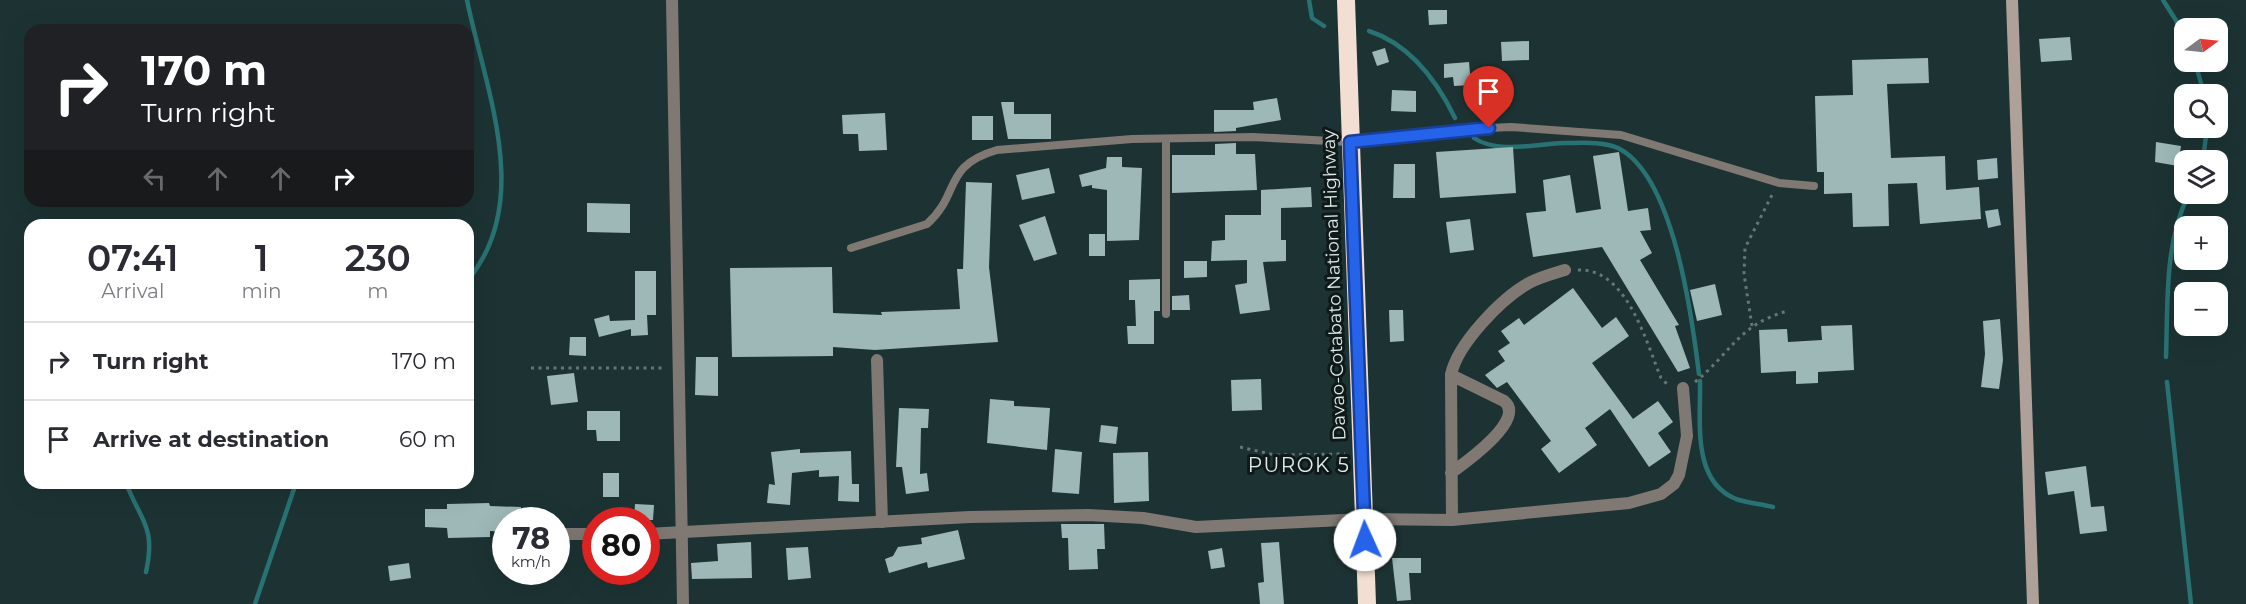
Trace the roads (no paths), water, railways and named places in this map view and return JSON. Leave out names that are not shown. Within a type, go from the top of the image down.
[{"type":"highway","name":"Davao-Cotabato National Highway","points":[[1346,0],[1367,604]]},
{"type":"street","points":[[672,0],[683,604]]},
{"type":"street","points":[[2012,0],[2033,604]]},
{"type":"street","points":[[1452,520],[1451,375],[1456,357],[1466,343],[1515,293],[1543,277],[1564,270]]},
{"type":"street","points":[[877,360],[882,522]]},
{"type":"street","points":[[1451,375],[1504,401],[1510,409],[1509,419],[1499,432],[1451,473]]},
{"type":"street","points":[[660,534],[970,517],[1120,515],[1196,527],[1364,519],[1452,520],[1629,503],[1661,494],[1674,484],[1685,454],[1686,418],[1683,388]]},
{"type":"lane","points":[[851,248],[927,224],[935,217],[961,168],[985,154],[997,150],[1110,139],[1253,137],[1350,142],[1467,129],[1511,127],[1573,130],[1621,135],[1779,183],[1814,186]]},
{"type":"lane","points":[[1166,139],[1166,314]]},
{"type":"waterway","points":[[467,0],[473,24]]},
{"type":"waterway","points":[[1309,0],[1312,18],[1324,26]]},
{"type":"waterway","points":[[2163,0],[2174,18]]},
{"type":"waterway","points":[[474,29],[493,107],[499,143],[501,180],[498,215],[488,249],[474,271]]},
{"type":"waterway","points":[[1369,31],[1397,45],[1409,54],[1440,91],[1455,118]]},
{"type":"waterway","points":[[2198,72],[2201,84]]},
{"type":"waterway","points":[[1474,138],[1483,143],[1505,147],[1564,143],[1605,144],[1618,148],[1637,163],[1653,187],[1677,250],[1699,374]]},
{"type":"waterway","points":[[2204,150],[2206,138]]},
{"type":"waterway","points":[[2166,357],[2171,253],[2175,232],[2185,204]]},
{"type":"waterway","points":[[1700,381],[1702,448],[1705,464],[1712,478],[1722,490],[1736,499],[1773,507]]},
{"type":"waterway","points":[[2167,382],[2191,604]]},
{"type":"waterway","points":[[129,489],[148,534],[149,557],[146,572]]},
{"type":"waterway","points":[[255,604],[294,489]]},
{"type":"district","name":"PUROK 5","points":[[1299,465]]}]
